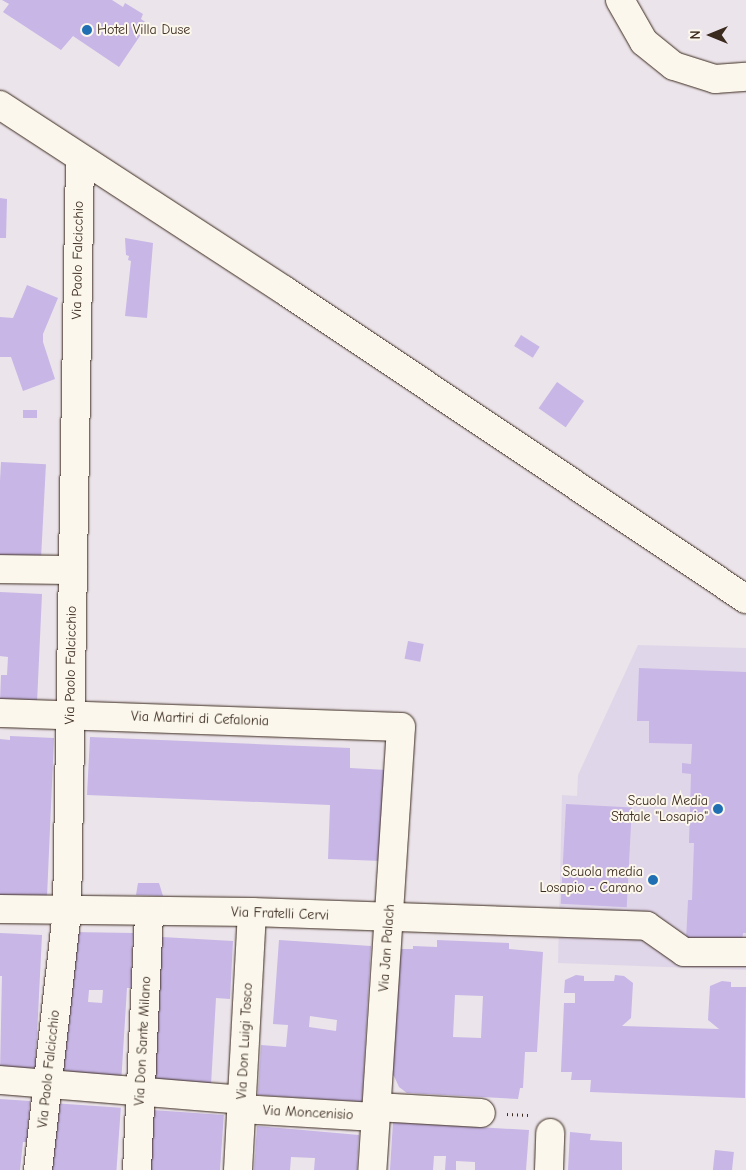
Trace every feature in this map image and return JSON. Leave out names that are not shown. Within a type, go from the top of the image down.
[{"type":"street","points":[[620,0],[644,42],[674,66],[715,79],[746,78]]},
{"type":"street","points":[[0,105],[80,159],[284,290],[746,599]]},
{"type":"street","name":"Via Paolo Falcicchio","points":[[38,1170],[67,911],[80,159]]},
{"type":"street","points":[[0,569],[73,570]]},
{"type":"street","name":"Via Martiri di Cefalonia","points":[[0,712],[401,727]]},
{"type":"street","name":"Via Jan Palach","points":[[372,1170],[401,727]]},
{"type":"street","name":"Via Fratelli Cervi","points":[[0,909],[252,912],[647,926],[684,952],[746,952]]},
{"type":"street","name":"Via Don Sante Milano","points":[[136,1170],[149,911]]},
{"type":"street","name":"Via Don Luigi Tosco","points":[[238,1170],[252,912]]},
{"type":"street","name":"Via Moncenisio","points":[[0,1080],[242,1104],[376,1112],[482,1113]]},
{"type":"street","points":[[540,1124],[549,1170]]},
{"type":"path","points":[[482,1113],[540,1124]]},
{"type":"shaded area","name":"Scuola media Losapio - Carano","points":[[638,645],[746,648],[746,970],[558,963],[562,795],[577,796],[578,775]]},
{"type":"building","name":"Hotel Villa Duse","points":[[2,0],[112,0],[123,7],[125,3],[143,14],[141,19],[148,24],[119,67],[73,36],[61,50],[3,12],[9,4]]},
{"type":"building","points":[[0,198],[7,199],[6,238],[0,238]]},
{"type":"building","points":[[125,238],[153,243],[147,318],[125,316],[131,261],[128,260],[129,256],[126,255]]},
{"type":"building","points":[[27,285],[58,298],[43,334],[43,342],[55,379],[23,391],[11,357],[0,357],[0,317],[13,318]]},
{"type":"building","points":[[521,335],[540,347],[533,358],[514,346]]},
{"type":"building","points":[[557,382],[584,401],[566,427],[539,408]]},
{"type":"building","points":[[23,410],[37,410],[37,418],[23,418]]},
{"type":"building","points":[[1,462],[46,464],[41,558],[0,556]]},
{"type":"building","points":[[0,592],[42,594],[37,703],[0,702],[1,675],[7,675],[8,657],[0,656]]},
{"type":"building","points":[[408,641],[424,644],[420,662],[405,659]]},
{"type":"building","name":"Scuola Media Statale \"Losapio\"","points":[[639,668],[746,672],[746,933],[743,933],[742,943],[686,941],[688,900],[692,900],[694,843],[689,843],[691,774],[682,773],[682,763],[691,764],[692,744],[649,743],[649,721],[637,721]]},
{"type":"building","points":[[10,736],[54,738],[47,897],[0,895],[0,739],[10,740]]},
{"type":"building","points":[[90,737],[350,748],[350,768],[387,770],[382,861],[328,859],[330,805],[87,795]]},
{"type":"building","points":[[566,804],[632,807],[627,907],[561,904]]},
{"type":"building","points":[[138,883],[159,883],[163,896],[136,895]]},
{"type":"building","points":[[71,932],[133,933],[131,988],[127,988],[121,1084],[56,1077]],"holes":[[[89,990],[103,990],[102,1003],[88,1002]]]},
{"type":"building","points":[[0,933],[42,935],[35,1075],[0,1073],[2,976],[0,976]]},
{"type":"building","points":[[162,937],[233,941],[230,999],[216,998],[211,1085],[154,1086],[155,998],[159,999]]},
{"type":"building","points":[[279,940],[371,946],[362,1102],[258,1095],[261,1045],[286,1047],[288,1025],[273,1024]],"holes":[[[310,1016],[337,1020],[336,1031],[309,1027]]]},
{"type":"building","points":[[437,940],[509,943],[509,949],[543,952],[537,1052],[525,1052],[523,1088],[520,1088],[518,1099],[407,1093],[399,1087],[392,1075],[401,949],[413,949],[413,946],[437,947]],"holes":[[[455,995],[483,996],[481,1038],[453,1037]]]},
{"type":"building","points":[[576,975],[584,976],[584,981],[614,981],[615,975],[624,976],[633,983],[631,1018],[622,1026],[719,1029],[708,1020],[710,986],[722,981],[731,982],[731,987],[746,987],[745,1098],[590,1092],[591,1080],[571,1080],[572,1072],[561,1072],[564,1003],[575,1003],[575,993],[564,993],[565,980]]},
{"type":"building","points":[[0,1099],[30,1101],[27,1142],[23,1142],[20,1170],[0,1170]]},
{"type":"building","points":[[52,1103],[121,1108],[116,1170],[47,1170]]},
{"type":"building","points":[[152,1110],[224,1115],[220,1170],[148,1170]]},
{"type":"building","points":[[393,1122],[529,1130],[526,1170],[475,1170],[475,1162],[456,1161],[456,1170],[445,1170],[446,1156],[434,1156],[433,1170],[390,1170]]},
{"type":"building","points":[[257,1126],[359,1135],[357,1170],[314,1170],[315,1158],[291,1157],[290,1170],[254,1170]]},
{"type":"building","points":[[570,1132],[591,1134],[590,1140],[622,1142],[622,1170],[568,1170]]},
{"type":"building","points":[[715,1150],[734,1152],[732,1170],[713,1170]]},
{"type":"place","name":"Hotel Villa Duse","points":[[87,30]]},
{"type":"place","name":"Scuola Media Statale \"Losapio\"","points":[[718,809]]},
{"type":"place","name":"Scuola media Losapio - Carano","points":[[653,880]]}]
